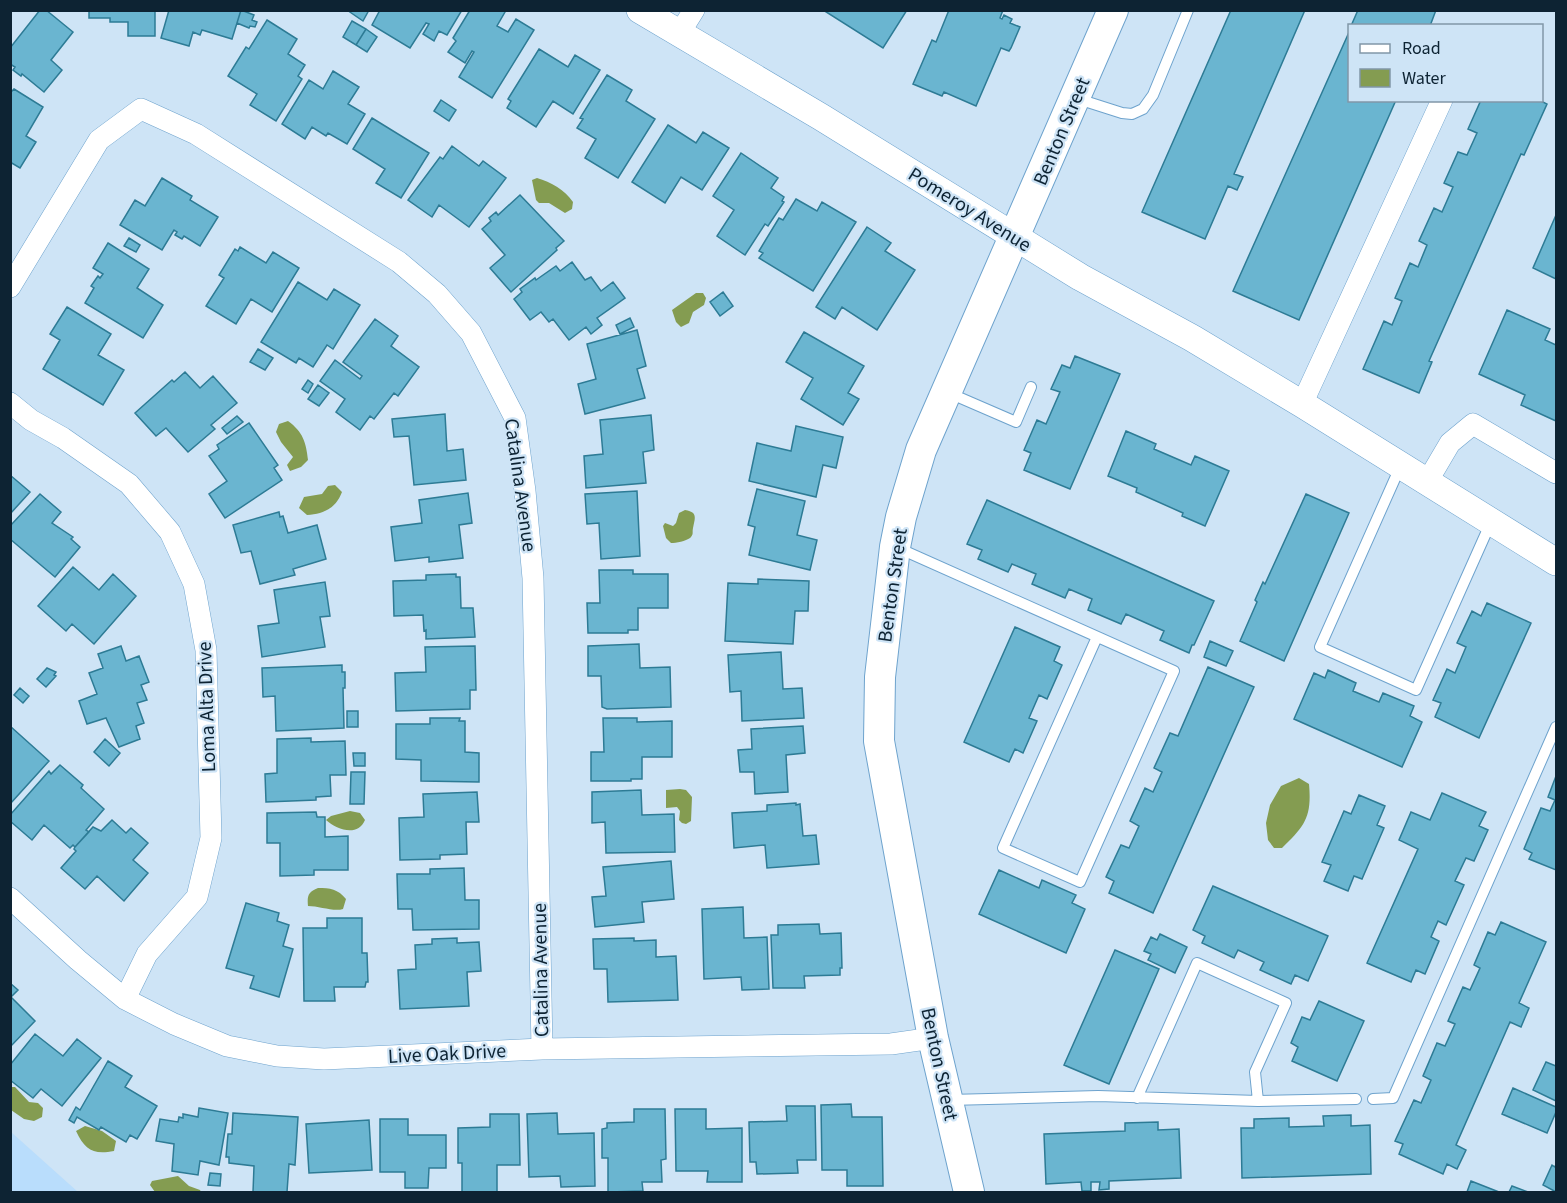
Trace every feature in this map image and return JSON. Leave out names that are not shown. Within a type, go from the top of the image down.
[{"type":"main road","name":"Benton Street","points":[[969,1192],[933,1038],[879,741],[880,677],[895,547],[901,517],[921,450],[1113,10]]},
{"type":"street","name":"Pomeroy Avenue","points":[[640,10],[821,117],[1080,277],[1192,338],[1302,404],[1557,562]]},
{"type":"street","points":[[679,34],[694,10]]},
{"type":"street","points":[[1302,404],[1441,102]]},
{"type":"street","name":"Catalina Avenue","points":[[10,287],[99,140],[141,109],[196,134],[407,268],[437,294],[471,333],[516,418],[525,491],[533,578],[542,1049]]},
{"type":"street","name":"Loma Alta Drive","points":[[10,403],[31,420],[63,438],[129,484],[170,532],[194,584],[206,650],[211,838],[197,897],[147,954],[125,999]]},
{"type":"street","points":[[1427,482],[1450,442],[1473,424],[1557,473]]},
{"type":"street","name":"Live Oak Drive","points":[[10,898],[125,999],[174,1024],[227,1046],[277,1056],[324,1059],[542,1049],[891,1044],[933,1038]]},
{"type":"lane","points":[[1075,98],[1122,113],[1132,114],[1143,109],[1153,95],[1188,10]]},
{"type":"lane","points":[[946,392],[1016,422],[1030,387]]},
{"type":"lane","points":[[1401,465],[1320,647],[1416,690],[1491,522]]},
{"type":"lane","points":[[895,547],[1174,671],[1080,882],[1003,848],[1097,637]]},
{"type":"lane","points":[[1373,1099],[1393,1098],[1557,727]]},
{"type":"lane","points":[[1137,1098],[1197,963],[1286,1003],[1255,1072],[1258,1101]]},
{"type":"lane","points":[[948,1100],[1098,1096],[1258,1101],[1356,1099]]},
{"type":"shaded area","points":[[11,1132],[78,1192],[11,1192]]},
{"type":"water","points":[[537,178],[562,190],[573,202],[572,209],[565,213],[549,203],[539,203],[536,200],[532,180]]},
{"type":"water","points":[[696,293],[703,293],[706,298],[704,305],[693,312],[689,323],[681,327],[676,322],[672,310]]},
{"type":"water","points":[[288,421],[303,438],[308,460],[301,467],[290,471],[287,465],[293,457],[276,432],[279,424]]},
{"type":"water","points":[[335,485],[342,492],[329,509],[307,515],[299,508],[304,497],[322,494],[328,486]]},
{"type":"water","points":[[685,510],[692,512],[695,516],[692,535],[686,540],[671,543],[666,538],[663,526],[665,523],[673,526],[679,513]]},
{"type":"water","points":[[1299,778],[1309,784],[1308,813],[1301,827],[1290,840],[1282,848],[1274,848],[1268,840],[1266,823],[1270,805],[1281,786]]},
{"type":"water","points":[[666,790],[686,790],[692,797],[691,821],[686,824],[679,820],[680,811],[677,807],[666,808]]},
{"type":"water","points":[[350,811],[360,813],[365,820],[358,829],[341,829],[326,820],[331,816]]},
{"type":"water","points":[[318,888],[340,893],[346,899],[343,909],[308,906],[309,895]]},
{"type":"water","points":[[11,1087],[15,1087],[29,1102],[38,1103],[43,1108],[42,1117],[34,1121],[24,1119],[11,1110]]},
{"type":"water","points":[[85,1126],[102,1131],[116,1141],[114,1151],[100,1152],[86,1147],[76,1131]]},
{"type":"water","points":[[178,1176],[189,1186],[201,1192],[155,1192],[150,1185],[152,1181]]},
{"type":"building","points":[[40,10],[46,10],[73,32],[51,60],[62,70],[44,92],[22,74],[21,76],[13,70],[15,67],[10,64],[10,48]]},
{"type":"building","points":[[89,10],[155,10],[155,36],[128,36],[128,22],[110,22],[110,18],[89,18]]},
{"type":"building","points":[[169,10],[241,10],[232,39],[202,30],[200,35],[193,32],[189,46],[161,38]]},
{"type":"building","points":[[241,10],[254,15],[252,20],[257,22],[255,27],[250,26],[249,28],[237,23]]},
{"type":"building","points":[[347,10],[369,10],[363,21]]},
{"type":"building","points":[[380,10],[462,10],[447,35],[439,31],[434,41],[423,34],[429,24],[426,23],[410,48],[372,25]]},
{"type":"building","points":[[470,10],[502,10],[505,12],[497,26],[508,32],[516,19],[534,30],[492,98],[459,77],[474,52],[472,51],[465,63],[448,52],[456,41],[453,38]]},
{"type":"building","points":[[823,10],[907,10],[883,48]]},
{"type":"building","points":[[949,10],[1003,10],[1000,18],[1002,19],[1004,15],[1012,19],[1010,23],[1020,27],[1009,51],[1001,48],[976,106],[944,92],[942,96],[913,84],[932,40],[936,42]]},
{"type":"building","points":[[1231,10],[1305,10],[1234,174],[1243,177],[1237,190],[1228,186],[1205,239],[1142,212]]},
{"type":"building","points":[[1358,10],[1436,10],[1431,24],[1352,24]]},
{"type":"building","points":[[267,20],[297,39],[288,54],[305,65],[298,76],[302,79],[276,121],[250,105],[257,94],[228,76],[246,47],[249,49]]},
{"type":"building","points":[[352,21],[366,29],[356,45],[343,37]]},
{"type":"building","points":[[366,29],[377,37],[367,52],[356,45]]},
{"type":"building","points":[[1348,34],[1348,102],[1395,102],[1299,320],[1233,291]]},
{"type":"building","points":[[539,49],[568,67],[575,55],[600,70],[573,114],[553,101],[536,127],[507,108],[511,101],[508,99]]},
{"type":"building","points":[[333,71],[359,87],[348,104],[365,114],[347,144],[328,133],[326,136],[312,127],[305,139],[282,124],[309,80],[323,89]]},
{"type":"building","points":[[607,75],[632,90],[626,101],[655,119],[618,178],[585,158],[596,139],[577,128],[583,119],[580,118]]},
{"type":"building","points":[[14,89],[43,107],[26,136],[36,142],[20,168],[10,162],[10,93]]},
{"type":"building","points":[[441,100],[456,110],[449,121],[434,111]]},
{"type":"building","points":[[1480,102],[1543,102],[1547,104],[1524,155],[1521,154],[1429,361],[1432,362],[1419,393],[1363,369],[1384,321],[1392,325],[1402,301],[1395,298],[1410,263],[1418,267],[1427,245],[1419,241],[1434,208],[1442,212],[1453,187],[1444,183],[1458,152],[1467,155],[1477,133],[1468,129]]},
{"type":"building","points":[[372,118],[429,153],[401,198],[376,183],[385,169],[353,149]]},
{"type":"building","points":[[668,125],[696,143],[703,132],[729,148],[702,190],[681,177],[665,203],[632,182]]},
{"type":"building","points":[[452,146],[479,166],[483,161],[506,178],[469,227],[439,205],[432,217],[408,200],[440,157],[443,159]]},
{"type":"building","points":[[741,153],[778,178],[771,188],[784,197],[782,201],[784,202],[768,226],[765,224],[745,255],[717,236],[734,210],[713,196]]},
{"type":"building","points":[[162,178],[192,196],[190,200],[218,217],[200,246],[184,236],[182,239],[175,235],[177,232],[174,230],[162,250],[120,225],[135,200],[145,206]]},
{"type":"building","points":[[520,195],[564,241],[511,292],[490,268],[505,255],[482,229],[491,221],[489,218],[496,212],[498,215]]},
{"type":"building","points":[[796,199],[817,211],[822,202],[856,222],[813,291],[759,258],[763,253],[759,251],[779,218],[783,220]]},
{"type":"building","points":[[1556,215],[1556,279],[1533,268]]},
{"type":"building","points":[[867,227],[891,243],[885,251],[915,270],[877,330],[842,307],[835,319],[816,307]]},
{"type":"building","points":[[129,238],[140,245],[136,252],[124,246]]},
{"type":"building","points":[[108,243],[149,269],[137,288],[163,305],[143,338],[85,303],[94,288],[91,286],[98,276],[100,278],[103,274],[93,268]]},
{"type":"building","points":[[240,247],[266,263],[273,252],[299,268],[272,312],[251,299],[236,324],[206,306],[224,278],[219,275],[235,249],[238,251]]},
{"type":"building","points":[[572,262],[585,280],[591,277],[601,291],[613,282],[625,298],[597,318],[602,325],[591,334],[586,327],[569,340],[553,319],[549,322],[541,312],[530,320],[514,299],[522,292],[520,289],[535,278],[536,280],[556,266],[560,271]]},
{"type":"building","points":[[298,282],[327,300],[334,289],[360,305],[333,349],[327,345],[313,367],[299,358],[296,363],[261,342]]},
{"type":"building","points":[[723,292],[733,306],[720,316],[710,302]]},
{"type":"building","points":[[67,307],[111,334],[98,355],[124,370],[103,405],[43,369],[60,340],[50,334]]},
{"type":"building","points":[[1507,310],[1550,329],[1545,340],[1556,345],[1556,421],[1521,405],[1525,395],[1479,374]]},
{"type":"building","points":[[630,318],[634,327],[620,334],[616,325]]},
{"type":"building","points":[[375,319],[398,336],[391,346],[419,367],[398,396],[394,393],[374,419],[370,416],[360,430],[336,412],[345,399],[320,381],[335,360],[360,379],[362,376],[343,362]]},
{"type":"building","points":[[637,330],[646,366],[637,369],[645,398],[585,414],[578,384],[596,379],[587,344]]},
{"type":"building","points":[[804,332],[864,366],[848,393],[859,399],[843,425],[801,399],[813,378],[786,362]]},
{"type":"building","points":[[258,349],[273,358],[265,370],[250,362]]},
{"type":"building","points":[[1075,356],[1120,374],[1070,489],[1024,470],[1031,453],[1024,450],[1037,420],[1046,424],[1060,392],[1051,389],[1062,365],[1070,368]]},
{"type":"building","points":[[185,372],[200,388],[213,376],[237,403],[211,425],[215,429],[188,452],[166,428],[156,436],[135,413],[172,380],[174,382]]},
{"type":"building","points":[[308,380],[313,384],[308,393],[302,389]]},
{"type":"building","points":[[318,385],[329,393],[319,406],[308,399]]},
{"type":"building","points":[[445,414],[447,451],[463,449],[466,480],[414,485],[409,436],[394,437],[392,419]]},
{"type":"building","points":[[651,415],[654,450],[643,452],[646,483],[586,488],[584,456],[603,454],[600,420]]},
{"type":"building","points":[[237,416],[243,422],[227,434],[222,428]]},
{"type":"building","points":[[249,423],[278,465],[274,468],[282,480],[225,518],[209,494],[227,481],[209,456],[219,449],[217,445]]},
{"type":"building","points":[[796,426],[843,437],[836,468],[823,465],[816,497],[749,481],[757,443],[791,451]]},
{"type":"building","points":[[1126,431],[1156,444],[1154,449],[1191,465],[1195,456],[1229,471],[1205,526],[1182,516],[1183,513],[1136,492],[1137,488],[1108,476]]},
{"type":"building","points":[[10,475],[30,492],[10,514]]},
{"type":"building","points":[[757,489],[805,501],[797,535],[817,540],[810,570],[749,555],[755,527],[748,525]]},
{"type":"building","points":[[637,491],[640,556],[601,559],[599,523],[587,524],[585,494]]},
{"type":"building","points":[[468,493],[472,523],[459,525],[463,558],[429,562],[429,557],[395,561],[391,527],[422,523],[419,500]]},
{"type":"building","points":[[40,494],[61,512],[52,523],[73,537],[71,539],[80,547],[55,577],[10,539],[10,526]]},
{"type":"building","points":[[1306,494],[1349,513],[1284,661],[1240,641],[1263,582],[1265,584]]},
{"type":"building","points":[[987,500],[1214,601],[1189,653],[1160,640],[1164,631],[1126,614],[1121,624],[1088,610],[1092,599],[1069,589],[1065,598],[1032,584],[1036,574],[1012,564],[1008,572],[978,559],[982,550],[967,544]]},
{"type":"building","points":[[279,512],[280,517],[283,516],[288,533],[317,525],[326,559],[293,569],[295,575],[260,584],[251,551],[241,553],[233,525]]},
{"type":"building","points":[[73,567],[99,590],[113,574],[136,596],[94,644],[72,624],[66,631],[38,606]]},
{"type":"building","points":[[599,570],[633,570],[633,574],[668,574],[668,608],[638,608],[638,630],[628,630],[628,633],[588,633],[587,603],[600,603]]},
{"type":"building","points":[[456,574],[456,577],[460,577],[461,608],[473,608],[475,637],[426,639],[423,615],[394,616],[393,581],[426,580],[426,575]]},
{"type":"building","points":[[758,579],[809,581],[808,611],[795,611],[793,644],[725,641],[728,583],[758,584]]},
{"type":"building","points":[[325,582],[330,616],[320,617],[325,647],[262,657],[258,626],[279,623],[274,590]]},
{"type":"building","points":[[1487,603],[1531,623],[1479,738],[1435,717],[1441,703],[1433,700],[1447,669],[1455,673],[1466,647],[1457,643],[1472,611],[1481,616]]},
{"type":"building","points":[[1015,627],[1060,647],[1054,661],[1062,665],[1047,699],[1039,695],[1029,718],[1037,721],[1023,753],[1015,749],[1009,762],[964,742]]},
{"type":"building","points":[[1210,641],[1233,651],[1226,666],[1204,657]]},
{"type":"building","points":[[639,644],[640,668],[670,667],[671,707],[607,709],[602,707],[601,676],[588,676],[588,646]]},
{"type":"building","points":[[121,646],[126,661],[139,656],[149,682],[141,685],[147,700],[137,703],[144,723],[136,726],[140,739],[119,747],[106,718],[87,724],[79,701],[97,694],[89,673],[103,668],[98,654]]},
{"type":"building","points":[[475,646],[476,690],[470,690],[470,709],[396,711],[395,673],[426,672],[425,647]]},
{"type":"building","points":[[781,652],[783,689],[802,688],[804,718],[742,721],[741,691],[730,692],[728,655]]},
{"type":"building","points":[[342,665],[342,672],[345,672],[344,728],[276,731],[275,696],[263,697],[262,668]]},
{"type":"building","points":[[1208,667],[1254,687],[1153,913],[1109,893],[1114,881],[1106,877],[1121,845],[1129,848],[1139,826],[1130,821],[1145,788],[1153,792],[1162,772],[1154,768],[1170,733],[1178,736]]},
{"type":"building","points":[[47,668],[56,672],[54,675],[56,676],[46,687],[37,679]]},
{"type":"building","points":[[1328,670],[1356,683],[1353,691],[1379,702],[1383,693],[1414,706],[1410,716],[1422,722],[1402,767],[1294,719],[1314,673],[1325,678]]},
{"type":"building","points":[[20,688],[29,696],[23,703],[14,695]]},
{"type":"building","points":[[347,711],[358,711],[358,727],[347,727]]},
{"type":"building","points":[[430,718],[460,718],[459,721],[465,721],[465,752],[479,753],[479,782],[421,781],[421,760],[396,759],[396,724],[430,724]]},
{"type":"building","points":[[603,718],[637,718],[637,722],[672,721],[672,757],[642,757],[642,779],[591,781],[591,752],[604,752]]},
{"type":"building","points":[[10,726],[49,761],[10,804]]},
{"type":"building","points":[[803,726],[805,753],[786,755],[788,792],[755,794],[754,772],[740,772],[738,750],[752,749],[751,729]]},
{"type":"building","points":[[311,738],[311,742],[345,741],[346,775],[330,775],[331,796],[316,797],[316,800],[266,802],[265,774],[277,773],[277,739]]},
{"type":"building","points":[[105,739],[120,753],[109,766],[94,752]]},
{"type":"building","points":[[353,753],[365,753],[365,766],[354,766]]},
{"type":"building","points":[[60,765],[83,785],[81,788],[104,809],[86,830],[89,832],[75,847],[73,845],[70,848],[44,825],[32,840],[10,821],[10,815],[49,771],[51,774]]},
{"type":"building","points":[[351,772],[365,772],[364,804],[350,804]]},
{"type":"building","points":[[1556,776],[1556,870],[1529,859],[1532,853],[1524,849],[1541,808],[1550,811],[1555,800],[1548,797]]},
{"type":"building","points":[[641,790],[642,815],[674,814],[675,852],[606,853],[605,822],[592,823],[592,792]]},
{"type":"building","points":[[477,792],[479,822],[466,822],[467,854],[440,855],[440,859],[400,860],[399,818],[424,817],[423,794]]},
{"type":"building","points":[[1442,793],[1486,812],[1479,826],[1488,830],[1474,861],[1466,858],[1455,881],[1464,885],[1446,925],[1438,921],[1431,937],[1439,941],[1425,974],[1416,970],[1411,982],[1367,963],[1418,849],[1399,840],[1411,812],[1430,820]]},
{"type":"building","points":[[1359,795],[1385,806],[1377,825],[1384,828],[1362,879],[1354,876],[1348,891],[1324,881],[1331,865],[1322,862],[1344,811],[1351,814]]},
{"type":"building","points":[[796,803],[796,805],[800,804],[803,836],[816,835],[819,864],[767,868],[765,845],[734,848],[732,813],[767,811],[767,805]]},
{"type":"building","points":[[316,812],[317,817],[325,817],[325,837],[348,836],[348,870],[314,870],[314,875],[280,876],[280,843],[267,843],[267,813]]},
{"type":"building","points":[[112,820],[126,833],[131,828],[148,843],[133,860],[148,873],[124,901],[97,876],[85,889],[61,868],[76,851],[75,847],[93,827],[101,831]]},
{"type":"building","points":[[671,861],[674,899],[642,902],[644,922],[595,927],[592,897],[606,896],[603,867]]},
{"type":"building","points":[[464,868],[465,900],[479,900],[479,929],[413,930],[412,909],[398,909],[397,874],[430,874],[430,869]]},
{"type":"building","points":[[999,870],[1039,888],[1042,880],[1076,895],[1072,903],[1085,909],[1066,953],[979,914]]},
{"type":"building","points":[[1213,886],[1328,936],[1308,981],[1295,975],[1291,984],[1260,970],[1264,962],[1238,950],[1234,958],[1202,943],[1205,936],[1193,930]]},
{"type":"building","points":[[246,903],[279,913],[277,921],[289,925],[283,946],[293,949],[279,997],[250,988],[254,976],[226,968]]},
{"type":"building","points":[[743,907],[744,938],[767,937],[769,989],[742,990],[741,977],[704,979],[702,909]]},
{"type":"building","points":[[327,918],[362,918],[362,953],[367,953],[368,982],[365,987],[334,987],[335,1001],[304,1001],[303,928],[327,928]]},
{"type":"building","points":[[1501,922],[1546,942],[1519,1003],[1529,1008],[1521,1027],[1510,1022],[1456,1145],[1466,1150],[1457,1169],[1447,1164],[1443,1174],[1399,1154],[1403,1144],[1395,1141],[1414,1100],[1421,1103],[1431,1080],[1423,1076],[1437,1043],[1445,1046],[1455,1024],[1448,1021],[1463,987],[1470,990],[1480,968],[1474,965],[1488,932],[1495,935]]},
{"type":"building","points":[[819,924],[820,934],[841,933],[842,968],[840,968],[840,975],[804,976],[805,988],[773,988],[771,935],[778,935],[778,925]]},
{"type":"building","points":[[1160,934],[1187,947],[1175,973],[1148,960],[1151,954],[1144,951],[1151,937],[1157,940]]},
{"type":"building","points":[[457,938],[457,943],[479,942],[481,971],[467,972],[469,1006],[400,1009],[398,970],[416,969],[415,945],[432,944],[432,939]]},
{"type":"building","points":[[634,938],[634,941],[656,940],[656,957],[676,956],[678,1000],[608,1002],[607,969],[594,969],[593,939]]},
{"type":"building","points":[[1115,950],[1159,969],[1109,1084],[1064,1065]]},
{"type":"building","points":[[10,983],[18,990],[11,997],[35,1021],[11,1046]]},
{"type":"building","points":[[1319,1001],[1364,1021],[1337,1081],[1292,1061],[1298,1047],[1291,1043],[1302,1017],[1310,1020]]},
{"type":"building","points":[[35,1034],[63,1056],[77,1039],[101,1058],[62,1106],[41,1089],[33,1098],[10,1080],[10,1065]]},
{"type":"building","points":[[108,1061],[132,1076],[125,1087],[157,1106],[137,1139],[130,1135],[126,1142],[101,1127],[99,1130],[77,1117],[74,1123],[69,1120],[76,1107],[80,1110]]},
{"type":"building","points":[[1546,1062],[1556,1066],[1556,1101],[1533,1090]]},
{"type":"building","points":[[1513,1088],[1556,1107],[1547,1133],[1502,1114]]},
{"type":"building","points":[[851,1104],[852,1117],[882,1117],[883,1186],[847,1186],[847,1170],[822,1170],[821,1105]]},
{"type":"building","points":[[786,1106],[815,1106],[816,1160],[797,1160],[798,1173],[757,1174],[756,1162],[750,1162],[749,1122],[787,1121]]},
{"type":"building","points":[[199,1108],[228,1113],[219,1165],[200,1161],[198,1175],[172,1171],[174,1144],[156,1141],[160,1119],[178,1122],[179,1117],[183,1118],[183,1114],[198,1117]]},
{"type":"building","points":[[634,1109],[665,1109],[666,1159],[661,1160],[662,1182],[642,1182],[643,1191],[608,1192],[608,1158],[602,1158],[602,1129],[607,1128],[607,1123],[634,1122]]},
{"type":"building","points":[[675,1109],[706,1109],[706,1129],[742,1128],[742,1182],[707,1182],[708,1171],[676,1171]]},
{"type":"building","points":[[233,1113],[298,1117],[295,1165],[289,1164],[287,1192],[253,1192],[254,1166],[229,1163],[229,1157],[226,1157],[228,1134],[232,1134]]},
{"type":"building","points":[[557,1113],[558,1134],[594,1133],[595,1186],[561,1187],[560,1176],[529,1177],[527,1114]]},
{"type":"building","points":[[490,1114],[519,1114],[520,1165],[497,1165],[497,1192],[462,1192],[462,1163],[458,1163],[458,1128],[490,1127]]},
{"type":"building","points":[[1351,1115],[1351,1126],[1370,1125],[1371,1174],[1242,1178],[1241,1128],[1254,1128],[1254,1119],[1289,1118],[1289,1127],[1324,1126],[1323,1116]]},
{"type":"building","points":[[380,1119],[408,1119],[408,1135],[446,1135],[446,1168],[429,1168],[428,1188],[405,1188],[405,1172],[380,1172]]},
{"type":"building","points":[[369,1120],[372,1170],[309,1173],[306,1124]]},
{"type":"building","points":[[1158,1122],[1158,1130],[1179,1129],[1181,1178],[1109,1181],[1109,1189],[1099,1190],[1100,1182],[1091,1182],[1091,1191],[1082,1191],[1081,1182],[1046,1184],[1044,1134],[1125,1131],[1125,1123]]},
{"type":"building","points":[[1556,1164],[1556,1192],[1543,1185],[1552,1165],[1555,1167]]},
{"type":"building","points":[[210,1173],[221,1174],[220,1186],[208,1185]]},
{"type":"building","points":[[1471,1181],[1499,1192],[1467,1192]]},
{"type":"building","points":[[1512,1186],[1528,1192],[1509,1192]]}]
